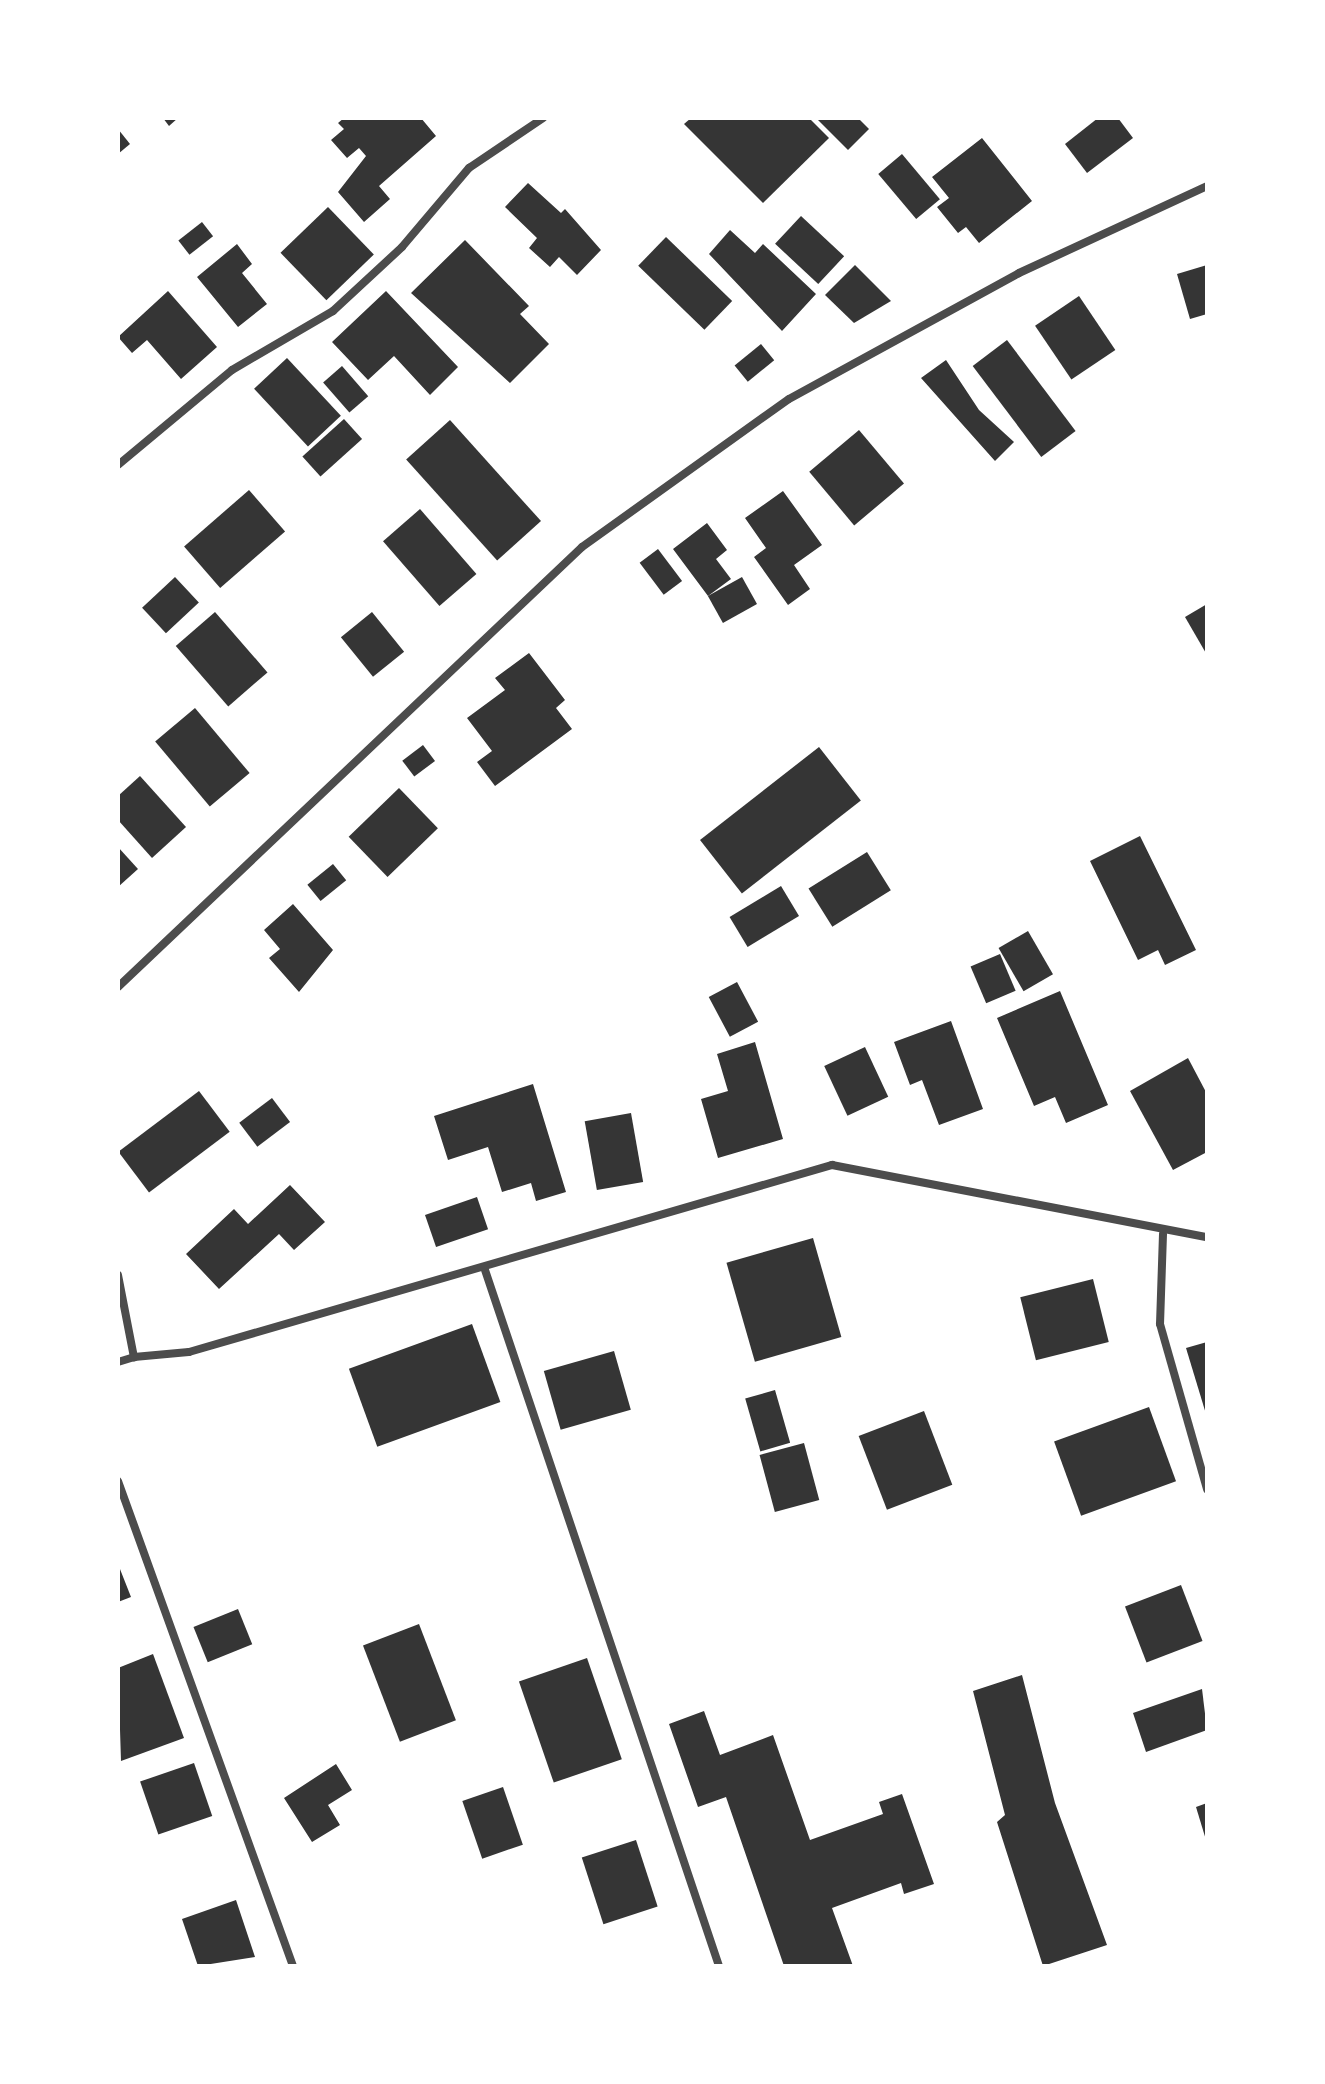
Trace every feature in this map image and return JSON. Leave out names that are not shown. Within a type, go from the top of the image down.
[{"type":"street","points":[[118,465],[232,370],[333,311],[402,247],[469,168],[543,118]]},
{"type":"street","points":[[118,987],[582,547],[789,399],[1019,273],[1207,186]]},
{"type":"street","points":[[118,1362],[134,1357],[189,1352],[832,1165],[1163,1234],[1207,1237]]},
{"type":"street","points":[[1163,1234],[1160,1324],[1207,1489]]},
{"type":"street","points":[[484,1267],[719,1966]]},
{"type":"street","points":[[118,1275],[134,1357]]},
{"type":"street","points":[[118,1481],[293,1966]]},
{"type":"building","points":[[163,118],[178,118],[169,126]]},
{"type":"building","points":[[344,118],[421,118],[436,136],[379,186],[390,199],[364,222],[338,192],[366,156],[359,148],[347,158],[331,140],[344,129],[338,123]]},
{"type":"building","points":[[691,118],[809,118],[829,138],[763,203],[684,124]]},
{"type":"building","points":[[816,118],[858,118],[869,129],[848,150]]},
{"type":"building","points":[[1098,118],[1118,118],[1133,138],[1087,173],[1065,144]]},
{"type":"building","points":[[118,129],[130,144],[118,154]]},
{"type":"building","points":[[982,138],[1032,201],[979,243],[966,227],[958,233],[937,207],[949,198],[932,177]]},
{"type":"building","points":[[902,154],[940,199],[916,219],[878,174]]},
{"type":"building","points":[[528,183],[561,213],[565,209],[601,250],[577,275],[559,257],[550,267],[529,248],[537,238],[505,207]]},
{"type":"building","points":[[328,207],[374,254],[326,300],[281,253]]},
{"type":"building","points":[[801,216],[844,256],[818,284],[775,244]]},
{"type":"building","points":[[202,222],[213,236],[189,255],[178,240]]},
{"type":"building","points":[[730,230],[755,253],[763,244],[816,294],[782,331],[709,254]]},
{"type":"building","points":[[666,237],[732,301],[704,330],[638,266]]},
{"type":"building","points":[[465,240],[529,306],[520,314],[549,344],[510,383],[411,293]]},
{"type":"building","points":[[237,244],[252,264],[242,273],[267,304],[238,327],[197,277]]},
{"type":"building","points":[[855,265],[891,301],[854,323],[825,295]]},
{"type":"building","points":[[1207,265],[1207,314],[1190,319],[1177,274]]},
{"type":"building","points":[[168,291],[217,347],[181,379],[147,340],[132,353],[118,337]]},
{"type":"building","points":[[386,291],[458,367],[430,395],[394,356],[368,380],[332,342]]},
{"type":"building","points":[[1079,296],[1115,350],[1071,380],[1035,326]]},
{"type":"building","points":[[1007,340],[1076,431],[1041,457],[973,366]]},
{"type":"building","points":[[761,344],[774,360],[748,382],[735,365]]},
{"type":"building","points":[[287,358],[341,416],[308,446],[254,389]]},
{"type":"building","points":[[946,360],[979,410],[1014,442],[995,461],[921,378]]},
{"type":"building","points":[[342,366],[368,396],[349,413],[323,382]]},
{"type":"building","points":[[344,419],[362,439],[320,477],[302,456]]},
{"type":"building","points":[[450,420],[541,521],[497,561],[406,459]]},
{"type":"building","points":[[859,430],[904,484],[854,525],[809,472]]},
{"type":"building","points":[[249,490],[285,532],[220,588],[184,546]]},
{"type":"building","points":[[783,491],[822,545],[794,565],[810,589],[788,605],[754,557],[766,548],[745,518]]},
{"type":"building","points":[[420,509],[476,574],[439,606],[383,541]]},
{"type":"building","points":[[707,523],[727,550],[716,559],[731,579],[708,596],[673,549]]},
{"type":"building","points":[[658,549],[682,581],[664,595],[640,563]]},
{"type":"building","points":[[175,577],[199,603],[166,633],[142,608]]},
{"type":"building","points":[[742,577],[757,604],[723,623],[708,596]]},
{"type":"building","points":[[1207,604],[1207,655],[1185,617]]},
{"type":"building","points":[[215,612],[267,672],[228,706],[176,646]]},
{"type":"building","points":[[372,612],[404,652],[373,677],[341,637]]},
{"type":"building","points":[[529,653],[565,700],[556,708],[572,729],[495,786],[477,762],[492,751],[467,718],[505,690],[495,678]]},
{"type":"building","points":[[195,708],[250,773],[210,807],[155,741]]},
{"type":"building","points":[[423,745],[435,761],[414,777],[402,761]]},
{"type":"building","points":[[819,747],[861,801],[742,894],[700,840]]},
{"type":"building","points":[[140,776],[186,827],[152,858],[118,820],[118,796]]},
{"type":"building","points":[[399,788],[438,828],[388,877],[349,837]]},
{"type":"building","points":[[1140,836],[1196,950],[1165,965],[1158,950],[1138,960],[1090,861]]},
{"type":"building","points":[[118,847],[138,869],[118,887]]},
{"type":"building","points":[[867,852],[891,890],[832,927],[808,889]]},
{"type":"building","points":[[333,864],[346,880],[321,901],[307,885]]},
{"type":"building","points":[[781,886],[799,916],[748,947],[730,917]]},
{"type":"building","points":[[293,904],[333,950],[299,992],[269,958],[280,949],[264,930]]},
{"type":"building","points":[[1028,931],[1053,974],[1024,991],[999,948]]},
{"type":"building","points":[[1000,954],[1016,991],[986,1003],[971,967]]},
{"type":"building","points":[[737,982],[758,1022],[730,1037],[709,997]]},
{"type":"building","points":[[1060,991],[1108,1105],[1066,1123],[1055,1097],[1034,1106],[997,1018]]},
{"type":"building","points":[[951,1021],[983,1109],[939,1125],[922,1080],[910,1085],[894,1042]]},
{"type":"building","points":[[755,1042],[783,1139],[718,1158],[701,1099],[728,1091],[717,1054]]},
{"type":"building","points":[[865,1047],[888,1097],[847,1116],[824,1066]]},
{"type":"building","points":[[1188,1058],[1207,1094],[1207,1152],[1173,1170],[1130,1091]]},
{"type":"building","points":[[533,1084],[566,1192],[536,1201],[531,1183],[502,1192],[488,1147],[448,1160],[434,1116]]},
{"type":"building","points":[[199,1091],[230,1132],[149,1193],[118,1152]]},
{"type":"building","points":[[272,1098],[290,1122],[257,1147],[239,1123]]},
{"type":"building","points":[[631,1113],[643,1182],[597,1190],[585,1121]]},
{"type":"building","points":[[290,1185],[325,1222],[294,1250],[279,1234],[219,1289],[186,1254],[234,1209],[248,1224]]},
{"type":"building","points":[[477,1197],[488,1229],[436,1247],[425,1215]]},
{"type":"building","points":[[813,1238],[841,1337],[755,1362],[726,1263]]},
{"type":"building","points":[[1093,1279],[1109,1342],[1036,1360],[1020,1297]]},
{"type":"building","points":[[472,1324],[500,1402],[377,1447],[349,1369]]},
{"type":"building","points":[[1207,1342],[1207,1414],[1206,1414],[1186,1348]]},
{"type":"building","points":[[614,1351],[631,1410],[561,1430],[544,1371]]},
{"type":"building","points":[[775,1390],[790,1443],[760,1451],[745,1399]]},
{"type":"building","points":[[1149,1407],[1176,1481],[1081,1516],[1054,1442]]},
{"type":"building","points":[[924,1411],[952,1485],[887,1510],[859,1436]]},
{"type":"building","points":[[804,1443],[819,1500],[775,1512],[760,1455]]},
{"type":"building","points":[[118,1564],[131,1597],[118,1602]]},
{"type":"building","points":[[1181,1585],[1203,1641],[1146,1663],[1125,1607]]},
{"type":"building","points":[[238,1609],[252,1644],[208,1662],[193,1627]]},
{"type":"building","points":[[419,1624],[456,1720],[400,1742],[363,1646]]},
{"type":"building","points":[[153,1654],[184,1738],[121,1761],[118,1668]]},
{"type":"building","points":[[587,1658],[622,1759],[554,1783],[519,1681]]},
{"type":"building","points":[[1022,1675],[1055,1803],[1107,1945],[1043,1966],[997,1822],[1005,1815],[973,1691]]},
{"type":"building","points":[[1202,1689],[1207,1730],[1146,1752],[1133,1713]]},
{"type":"building","points":[[704,1711],[720,1755],[773,1735],[810,1840],[883,1814],[879,1802],[902,1794],[934,1884],[904,1894],[901,1883],[832,1908],[853,1966],[784,1966],[726,1797],[698,1807],[669,1724]]},
{"type":"building","points":[[194,1763],[212,1816],[158,1835],[140,1782]]},
{"type":"building","points":[[336,1764],[352,1790],[328,1805],[340,1825],[312,1842],[284,1798]]},
{"type":"building","points":[[503,1787],[523,1845],[482,1859],[462,1801]]},
{"type":"building","points":[[1207,1803],[1207,1840],[1206,1840],[1196,1807]]},
{"type":"building","points":[[636,1840],[658,1907],[603,1924],[582,1858]]},
{"type":"building","points":[[236,1900],[255,1957],[198,1966],[182,1919]]}]
